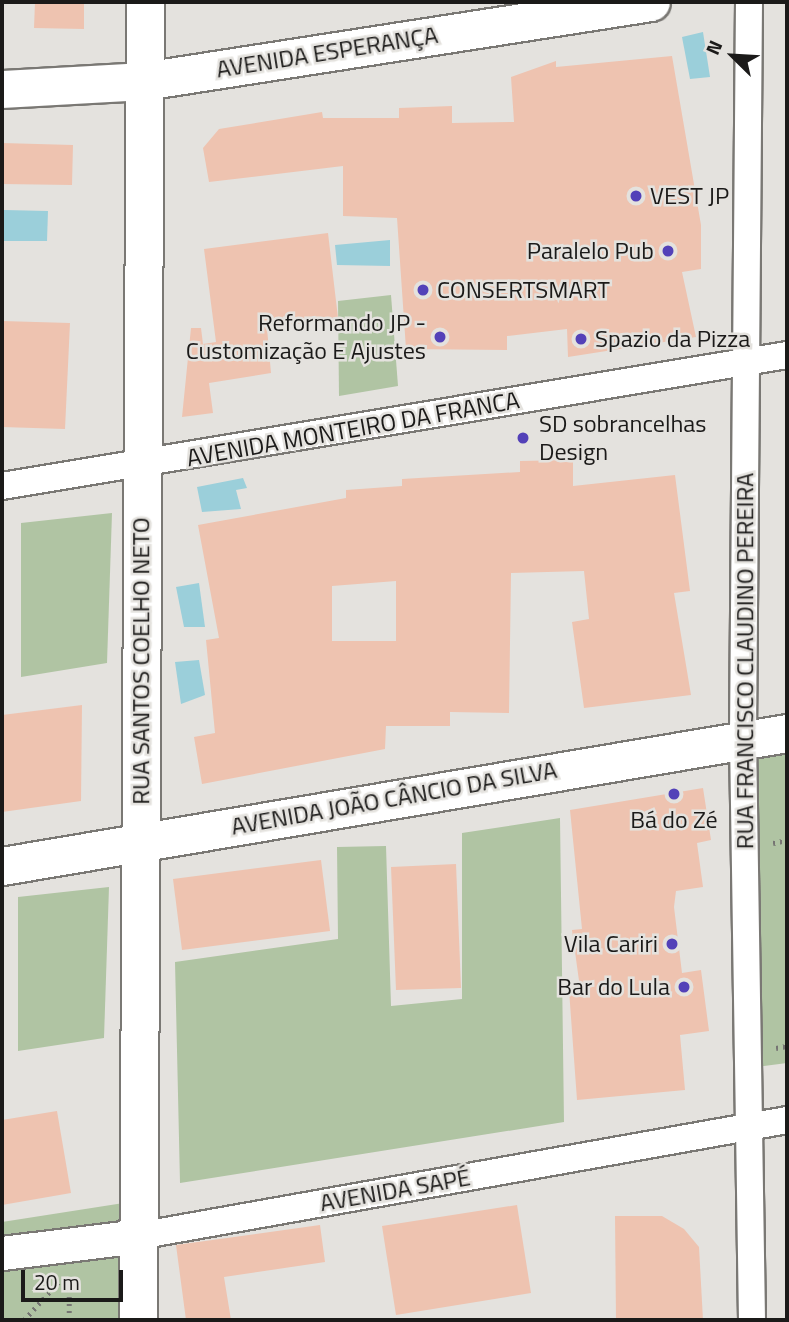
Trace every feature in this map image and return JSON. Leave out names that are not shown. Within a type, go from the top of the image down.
[{"type":"main road","name":"RUA SANTOS COELHO NETO","points":[[138,1320],[140,467],[145,2]]},
{"type":"main road","name":"AVENIDA ESPERANÇA","points":[[2,89],[144,81],[651,2]]},
{"type":"main road","name":"AVENIDA JOÃO CÂNCIO DA SILVA","points":[[2,866],[141,840],[787,733]]},
{"type":"street","name":"RUA FRANCISCO CLAUDINO PEREIRA","points":[[748,2],[743,740],[752,1320]]},
{"type":"street","name":"AVENIDA MONTEIRO DA FRANCA","points":[[2,486],[140,467],[787,355]]},
{"type":"street","name":"AVENIDA SAPÉ","points":[[2,1253],[138,1236],[787,1120]]},
{"type":"path","points":[[24,1320],[69,1271],[69,1320]]},
{"type":"green space","points":[[391,295],[398,386],[339,396],[338,301]]},
{"type":"green space","points":[[112,513],[107,663],[21,677],[21,523]]},
{"type":"green space","points":[[787,751],[787,1063],[748,1068],[744,759]]},
{"type":"green space","points":[[560,818],[564,1122],[180,1183],[175,962],[338,939],[337,847],[386,846],[391,1006],[462,999],[462,833]]},
{"type":"green space","points":[[109,887],[104,1038],[18,1051],[18,897]]},
{"type":"green space","points":[[130,1202],[130,1320],[2,1320],[2,1222]]},
{"type":"water","points":[[703,32],[710,77],[690,79],[682,37]]},
{"type":"water","points":[[4,210],[48,211],[47,241],[4,241]]},
{"type":"water","points":[[390,240],[390,266],[337,265],[335,245]]},
{"type":"water","points":[[243,478],[247,488],[236,490],[241,509],[202,512],[197,487]]},
{"type":"water","points":[[199,583],[205,627],[184,627],[176,587]]},
{"type":"water","points":[[199,660],[205,695],[181,704],[175,662]]},
{"type":"building","points":[[35,2],[84,2],[84,29],[34,28]]},
{"type":"building","points":[[672,56],[701,225],[701,269],[682,272],[696,337],[568,357],[567,329],[507,336],[507,350],[406,349],[397,218],[343,216],[343,166],[209,182],[203,148],[219,129],[322,112],[323,118],[399,118],[399,108],[452,106],[452,123],[514,122],[511,77],[556,61],[556,67]]},
{"type":"building","points":[[2,143],[73,145],[72,185],[2,184]]},
{"type":"building","points":[[328,233],[338,318],[267,328],[271,373],[209,383],[213,413],[182,417],[191,328],[201,328],[203,344],[216,342],[204,249]]},
{"type":"building","points":[[2,321],[70,323],[65,429],[2,427]]},
{"type":"building","points":[[573,460],[573,486],[675,475],[690,591],[674,593],[691,695],[584,708],[572,622],[589,619],[584,571],[511,573],[509,713],[450,712],[450,726],[386,726],[385,749],[202,784],[194,737],[215,733],[206,640],[219,638],[198,525],[346,498],[346,490],[402,486],[402,479],[520,472],[520,461]],"holes":[[[396,581],[396,641],[332,641],[332,586]]]},
{"type":"building","points":[[82,705],[81,801],[2,812],[2,715]]},
{"type":"building","points":[[703,788],[711,840],[697,843],[703,887],[676,891],[674,907],[682,973],[701,970],[709,1031],[680,1035],[685,1090],[577,1100],[569,990],[580,988],[572,930],[582,929],[570,810]]},
{"type":"building","points":[[321,860],[330,931],[182,950],[173,879]]},
{"type":"building","points":[[456,864],[461,988],[396,990],[391,867]]},
{"type":"building","points":[[57,1111],[71,1193],[2,1205],[2,1120]]},
{"type":"building","points":[[517,1205],[531,1293],[396,1315],[382,1226]]},
{"type":"building","points":[[615,1216],[662,1216],[684,1229],[699,1247],[703,1320],[616,1320]]},
{"type":"building","points":[[320,1225],[325,1262],[224,1277],[231,1320],[186,1320],[176,1245]]},
{"type":"place","name":"VEST JP","points":[[636,196]]},
{"type":"place","name":"Paralelo Pub","points":[[668,251]]},
{"type":"place","name":"CONSERTSMART","points":[[423,290]]},
{"type":"place","name":"Reformando JP - Customização E Ajustes","points":[[440,337]]},
{"type":"place","name":"Spazio da Pizza","points":[[581,339]]},
{"type":"place","name":"SD sobrancelhas Design","points":[[523,438]]},
{"type":"place","name":"Bá do Zé","points":[[674,794]]},
{"type":"place","name":"Vila Cariri","points":[[672,944]]},
{"type":"place","name":"Bar do Lula","points":[[684,987]]}]
